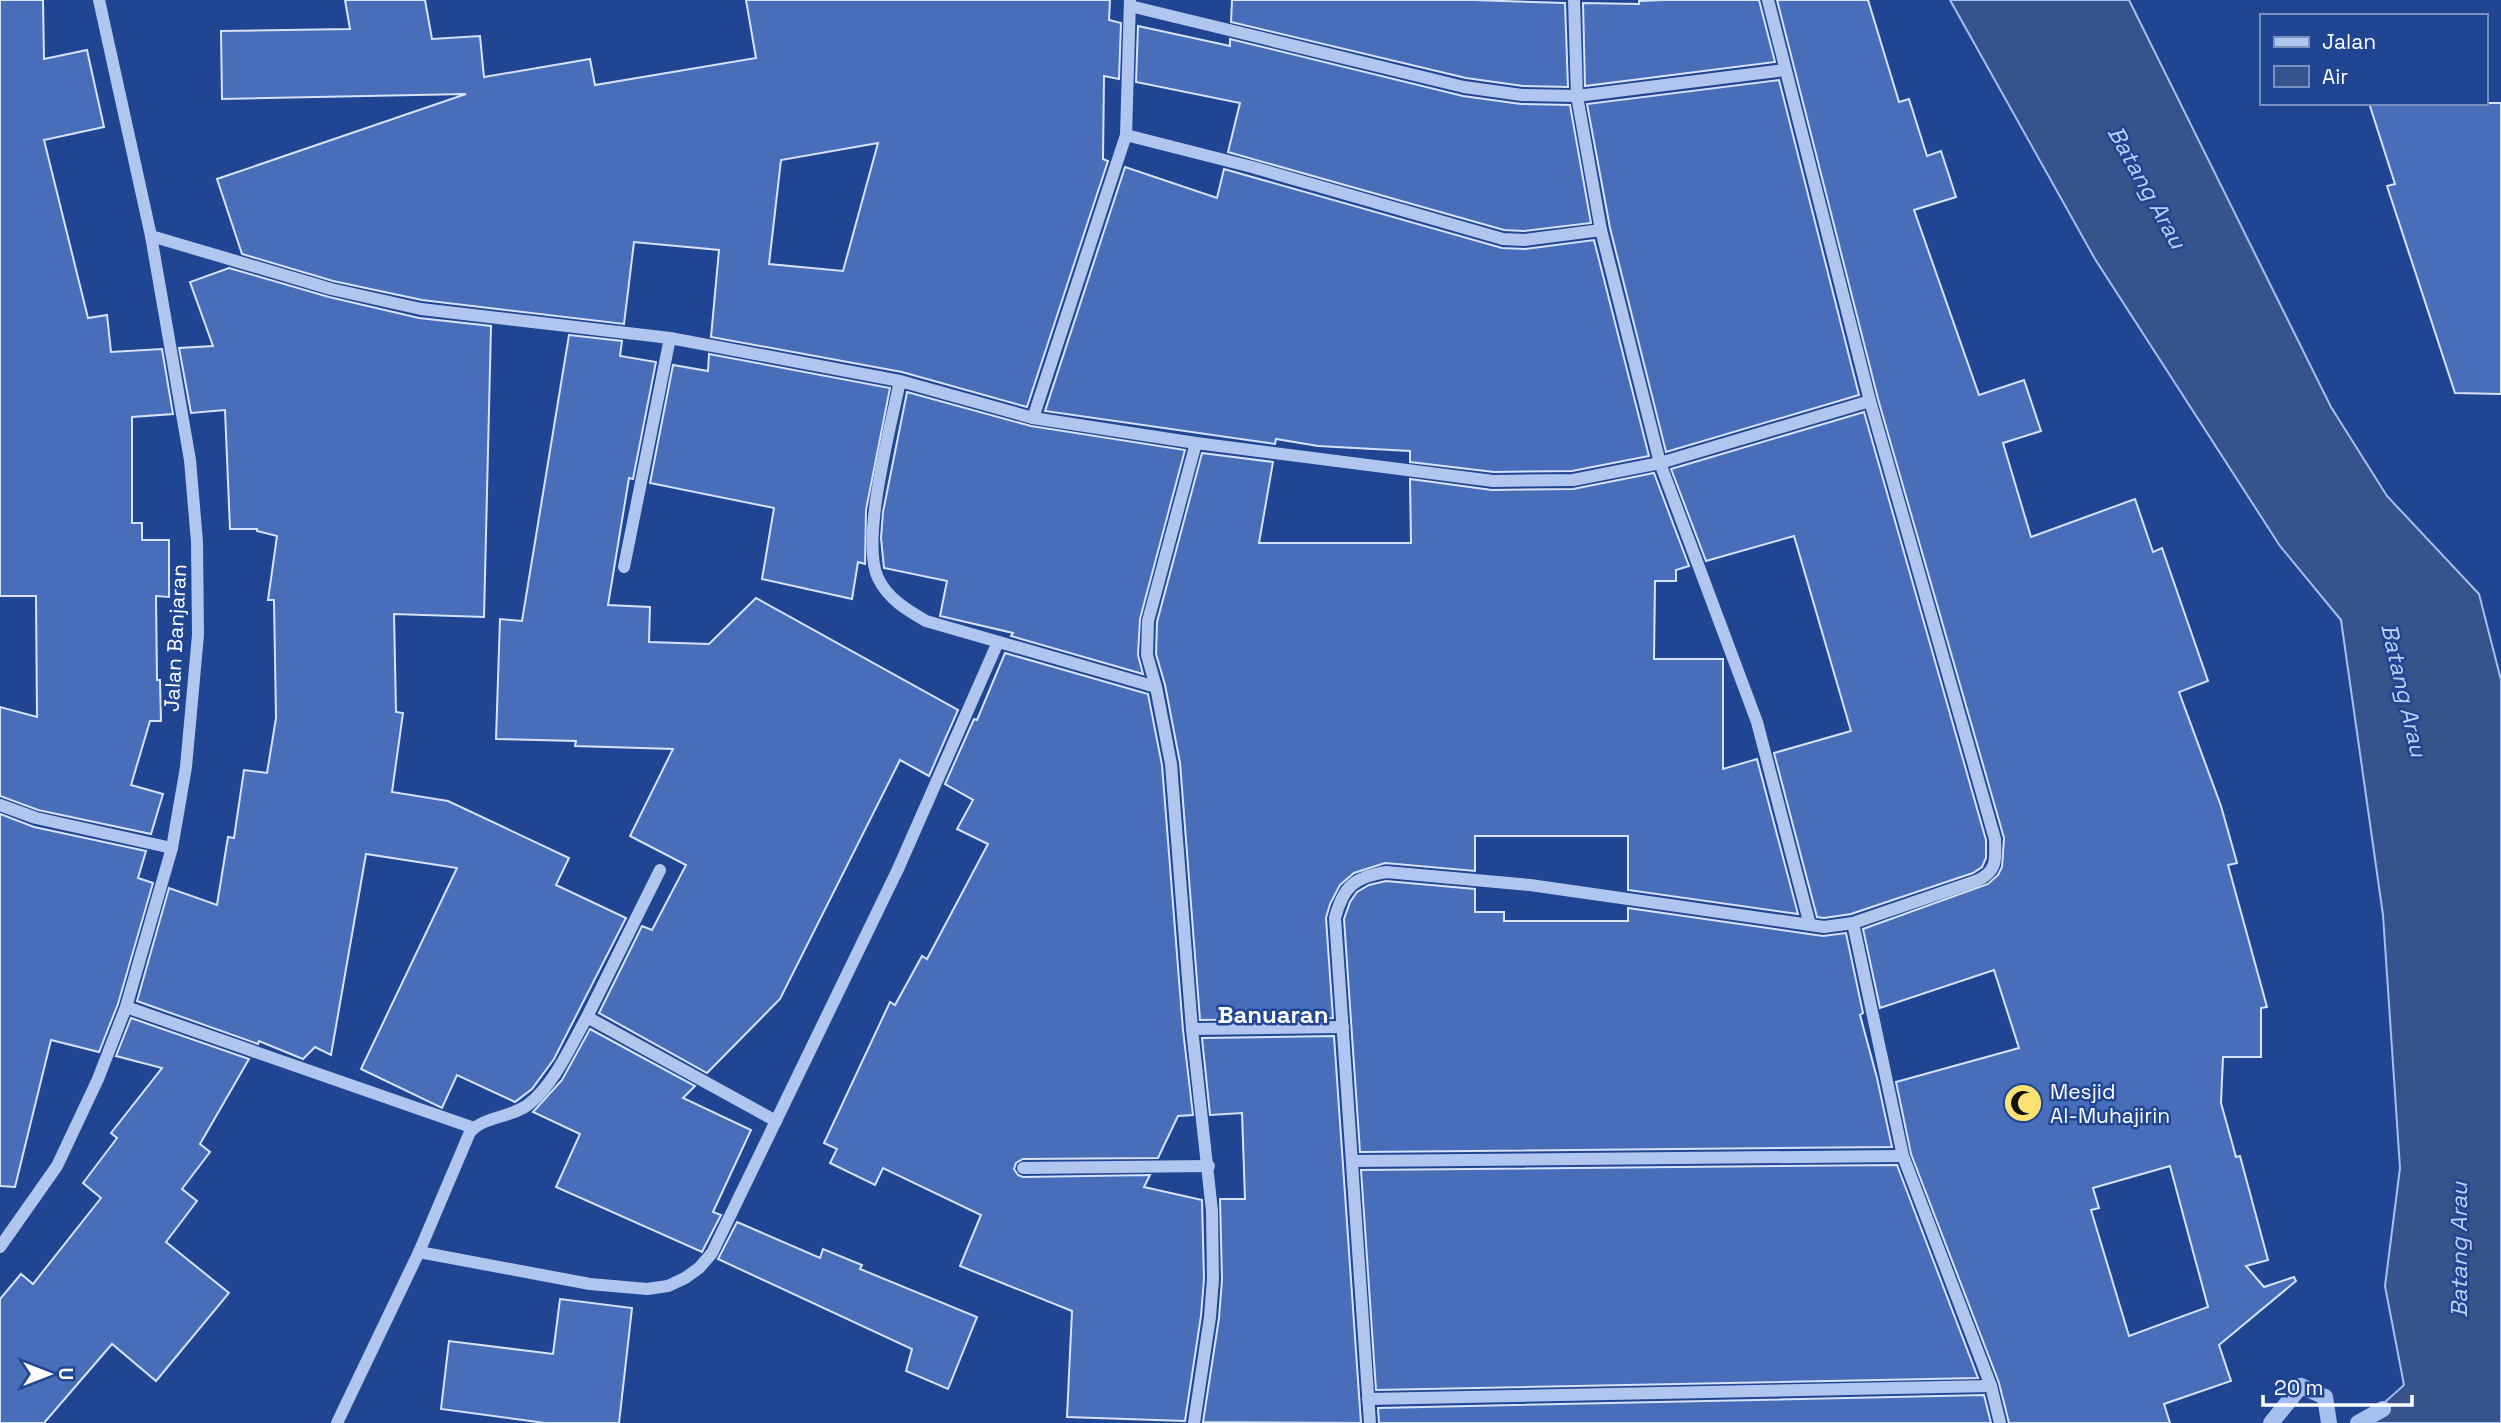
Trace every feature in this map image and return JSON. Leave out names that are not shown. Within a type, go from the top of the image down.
[{"type":"street","name":"Jalan Banjaran","points":[[0,1247],[57,1166],[98,1079],[126,1007],[172,848],[186,767],[198,635],[198,542],[190,460],[151,236],[99,0]]},
{"type":"street","points":[[1574,0],[1577,96],[1601,230],[1660,463],[1757,722],[1810,925]]},
{"type":"street","points":[[1370,1423],[1335,918],[1345,891],[1355,881],[1369,874],[1386,872],[1530,884],[1824,927],[1853,923],[1984,878],[1992,870],[1996,853],[1995,839],[1870,401],[1768,0]]},
{"type":"street","points":[[1033,418],[1126,135],[1130,3],[1464,87],[1512,95],[1577,96],[1785,70]]},
{"type":"street","points":[[1126,135],[1252,167],[1503,239],[1524,240],[1601,230]]},
{"type":"street","points":[[151,236],[331,289],[421,309],[670,338],[900,381],[1033,418],[1196,443],[1493,481],[1573,480],[1660,463],[1870,401]]},
{"type":"street","points":[[624,566],[670,338]]},
{"type":"street","points":[[900,381],[872,526],[872,556],[877,577],[888,594],[905,609],[926,621],[1156,687]]},
{"type":"street","points":[[1194,1423],[1209,1327],[1213,1279],[1209,1166],[1192,1029],[1171,764],[1147,655],[1148,621],[1196,443]]},
{"type":"street","points":[[419,1252],[590,1284],[646,1289],[668,1286],[699,1268],[712,1253],[898,869],[998,642]]},
{"type":"street","points":[[0,805],[36,818],[172,848]]},
{"type":"street","points":[[337,1423],[419,1252],[466,1138],[474,1128],[529,1104],[552,1077],[587,1017],[660,870]]},
{"type":"street","points":[[1853,923],[1903,1156],[1991,1386],[2000,1423]]},
{"type":"street","points":[[126,1007],[474,1128]]},
{"type":"street","points":[[587,1017],[776,1121]]},
{"type":"street","points":[[1192,1029],[1343,1027]]},
{"type":"street","points":[[1352,1161],[1903,1156]]},
{"type":"street","points":[[1023,1168],[1209,1166]]},
{"type":"street","points":[[1368,1399],[1991,1386]]},
{"type":"water","name":"Batang Arau","points":[[1950,0],[2129,0],[2331,407],[2387,496],[2479,594],[2501,680],[2501,1423],[2370,1423],[2365,1420],[2404,1385],[2385,1286],[2400,1168],[2383,915],[2341,620],[2280,546],[2095,259]]},
{"type":"building","points":[[0,0],[43,0],[44,59],[87,50],[104,127],[44,140],[88,318],[107,315],[111,352],[162,349],[173,414],[132,417],[132,523],[142,523],[142,540],[169,540],[169,597],[156,596],[157,680],[160,680],[161,721],[150,721],[131,785],[163,794],[151,834],[38,810],[0,796],[0,707],[37,717],[36,596],[0,596]]},
{"type":"building","points":[[345,0],[425,0],[432,39],[480,36],[484,77],[590,59],[595,85],[756,58],[746,0],[1110,0],[1109,20],[1121,23],[1119,79],[1104,76],[1103,159],[1108,161],[1027,407],[902,372],[711,337],[719,250],[634,242],[624,324],[422,300],[333,281],[242,254],[217,179],[466,94],[222,99],[221,31],[350,29]],"holes":[[[878,143],[843,271],[769,264],[781,160]]]},
{"type":"building","points":[[1232,0],[1472,0],[1565,3],[1568,87],[1523,86],[1466,78],[1231,22]]},
{"type":"building","points":[[1759,0],[1775,62],[1585,86],[1583,3],[1639,4],[1639,1]]},
{"type":"building","points":[[1777,0],[1868,0],[1899,102],[1909,99],[1927,156],[1941,151],[1956,197],[1914,210],[1979,395],[2024,380],[2041,431],[2003,443],[2031,537],[2135,499],[2153,552],[2162,548],[2208,681],[2179,692],[2221,806],[2237,863],[2228,865],[2267,1007],[2261,1008],[2261,1057],[2223,1057],[2221,1103],[2236,1157],[2240,1156],[2268,1260],[2246,1266],[2264,1287],[2294,1277],[2296,1281],[2219,1345],[2231,1381],[2164,1404],[2170,1423],[2009,1423],[1999,1383],[1911,1154],[1896,1082],[2019,1048],[1994,970],[1880,1008],[1863,929],[1988,884],[2002,867],[2004,838],[1878,399]],"holes":[[[2170,1166],[2208,1307],[2129,1336],[2091,1210],[2099,1208],[2093,1188]]]},
{"type":"building","points":[[1138,26],[1230,46],[1230,39],[1463,96],[1521,104],[1570,105],[1591,223],[1524,231],[1504,230],[1228,152],[1240,103],[1136,82]]},
{"type":"building","points":[[1779,80],[1859,395],[1666,452],[1610,228],[1587,104]]},
{"type":"building","points":[[2501,103],[2501,394],[2455,393],[2387,186],[2395,184],[2370,105]]},
{"type":"building","points":[[1125,167],[1217,198],[1224,169],[1502,248],[1525,249],[1594,240],[1649,456],[1572,471],[1494,472],[1410,462],[1410,451],[1318,446],[1276,439],[1275,444],[1045,411]]},
{"type":"building","points":[[229,268],[329,297],[419,318],[491,326],[484,617],[394,614],[396,712],[403,713],[392,792],[448,801],[569,858],[556,885],[626,918],[554,1059],[532,1089],[515,1102],[457,1075],[442,1108],[361,1069],[457,868],[366,854],[331,1055],[315,1047],[303,1059],[259,1041],[258,1044],[137,1001],[169,888],[217,905],[228,837],[234,838],[244,770],[267,773],[276,718],[274,600],[268,600],[277,536],[257,529],[230,529],[225,410],[191,413],[179,348],[213,346],[190,282]]},
{"type":"building","points":[[569,335],[622,341],[620,356],[656,362],[633,479],[629,478],[608,605],[650,607],[649,642],[709,644],[756,598],[958,710],[929,776],[900,760],[780,999],[707,1073],[599,1013],[642,926],[652,930],[686,865],[630,836],[673,749],[575,746],[576,741],[496,739],[500,619],[522,621]]},
{"type":"building","points":[[709,354],[890,388],[866,510],[865,564],[858,562],[852,599],[762,579],[774,508],[650,483],[673,365],[708,371]]},
{"type":"building","points":[[907,392],[1031,426],[1185,450],[1140,619],[1138,655],[1143,674],[1011,636],[1013,633],[940,616],[947,581],[884,568],[881,538],[883,512]]},
{"type":"building","points":[[1864,412],[1986,840],[1986,858],[1982,867],[1973,873],[1851,914],[1824,918],[1817,917],[1774,753],[1851,731],[1794,536],[1706,561],[1671,469]]},
{"type":"building","points":[[1202,453],[1273,462],[1259,543],[1411,543],[1410,479],[1492,490],[1573,489],[1654,473],[1689,566],[1676,570],[1676,581],[1655,581],[1654,659],[1723,659],[1723,769],[1757,759],[1798,914],[1628,890],[1628,836],[1475,836],[1475,871],[1385,863],[1354,873],[1340,885],[1326,918],[1333,1018],[1200,1020],[1180,763],[1165,685],[1156,654],[1157,622]]},
{"type":"building","points":[[1005,653],[1148,694],[1162,765],[1183,1030],[1193,1115],[1178,1116],[1158,1158],[1023,1159],[1016,1163],[1014,1169],[1023,1177],[1150,1175],[1144,1187],[1202,1200],[1204,1279],[1185,1421],[1067,1417],[1072,1311],[960,1266],[981,1215],[883,1168],[875,1185],[830,1163],[837,1149],[824,1143],[890,1002],[895,1005],[922,956],[927,959],[988,844],[957,829],[973,800],[945,784],[974,719],[977,720]]},
{"type":"building","points":[[0,814],[34,827],[146,851],[138,878],[153,883],[118,1004],[99,1052],[51,1040],[15,1187],[0,1186]]},
{"type":"building","points":[[1386,881],[1475,889],[1475,912],[1504,912],[1504,921],[1628,921],[1628,908],[1823,936],[1846,933],[1863,1013],[1860,1015],[1892,1147],[1360,1152],[1344,919],[1357,892],[1369,885]]},
{"type":"building","points":[[131,1018],[249,1059],[200,1144],[210,1152],[182,1189],[197,1201],[166,1242],[229,1293],[156,1381],[112,1344],[44,1423],[0,1423],[0,1299],[21,1274],[33,1284],[101,1198],[83,1183],[117,1138],[111,1133],[162,1068],[116,1056]]},
{"type":"building","points":[[590,1029],[695,1086],[683,1098],[751,1130],[713,1212],[721,1215],[702,1252],[556,1187],[580,1134],[533,1112],[562,1080]]},
{"type":"building","points":[[1334,1036],[1361,1423],[1203,1422],[1222,1280],[1220,1199],[1245,1199],[1242,1113],[1210,1115],[1202,1038]]},
{"type":"building","points":[[1897,1165],[1978,1378],[1376,1390],[1361,1170]]},
{"type":"building","points":[[737,1222],[820,1258],[823,1249],[862,1265],[860,1269],[977,1317],[948,1389],[906,1371],[912,1349],[718,1259]]},
{"type":"building","points":[[560,1299],[632,1308],[619,1423],[545,1423],[441,1409],[449,1341],[553,1354]]},
{"type":"building","points":[[1984,1395],[1991,1423],[1379,1423],[1378,1408]]},
{"type":"waterway","points":[[2271,1423],[2301,1386],[2325,1397],[2329,1423]]},
{"type":"waterway","points":[[2358,1423],[2383,1409]]},
{"type":"place","name":"Mesjid Al-Muhajirin","points":[[2023,1103]]},
{"type":"district","name":"Banuaran","points":[[1273,1014]]}]
